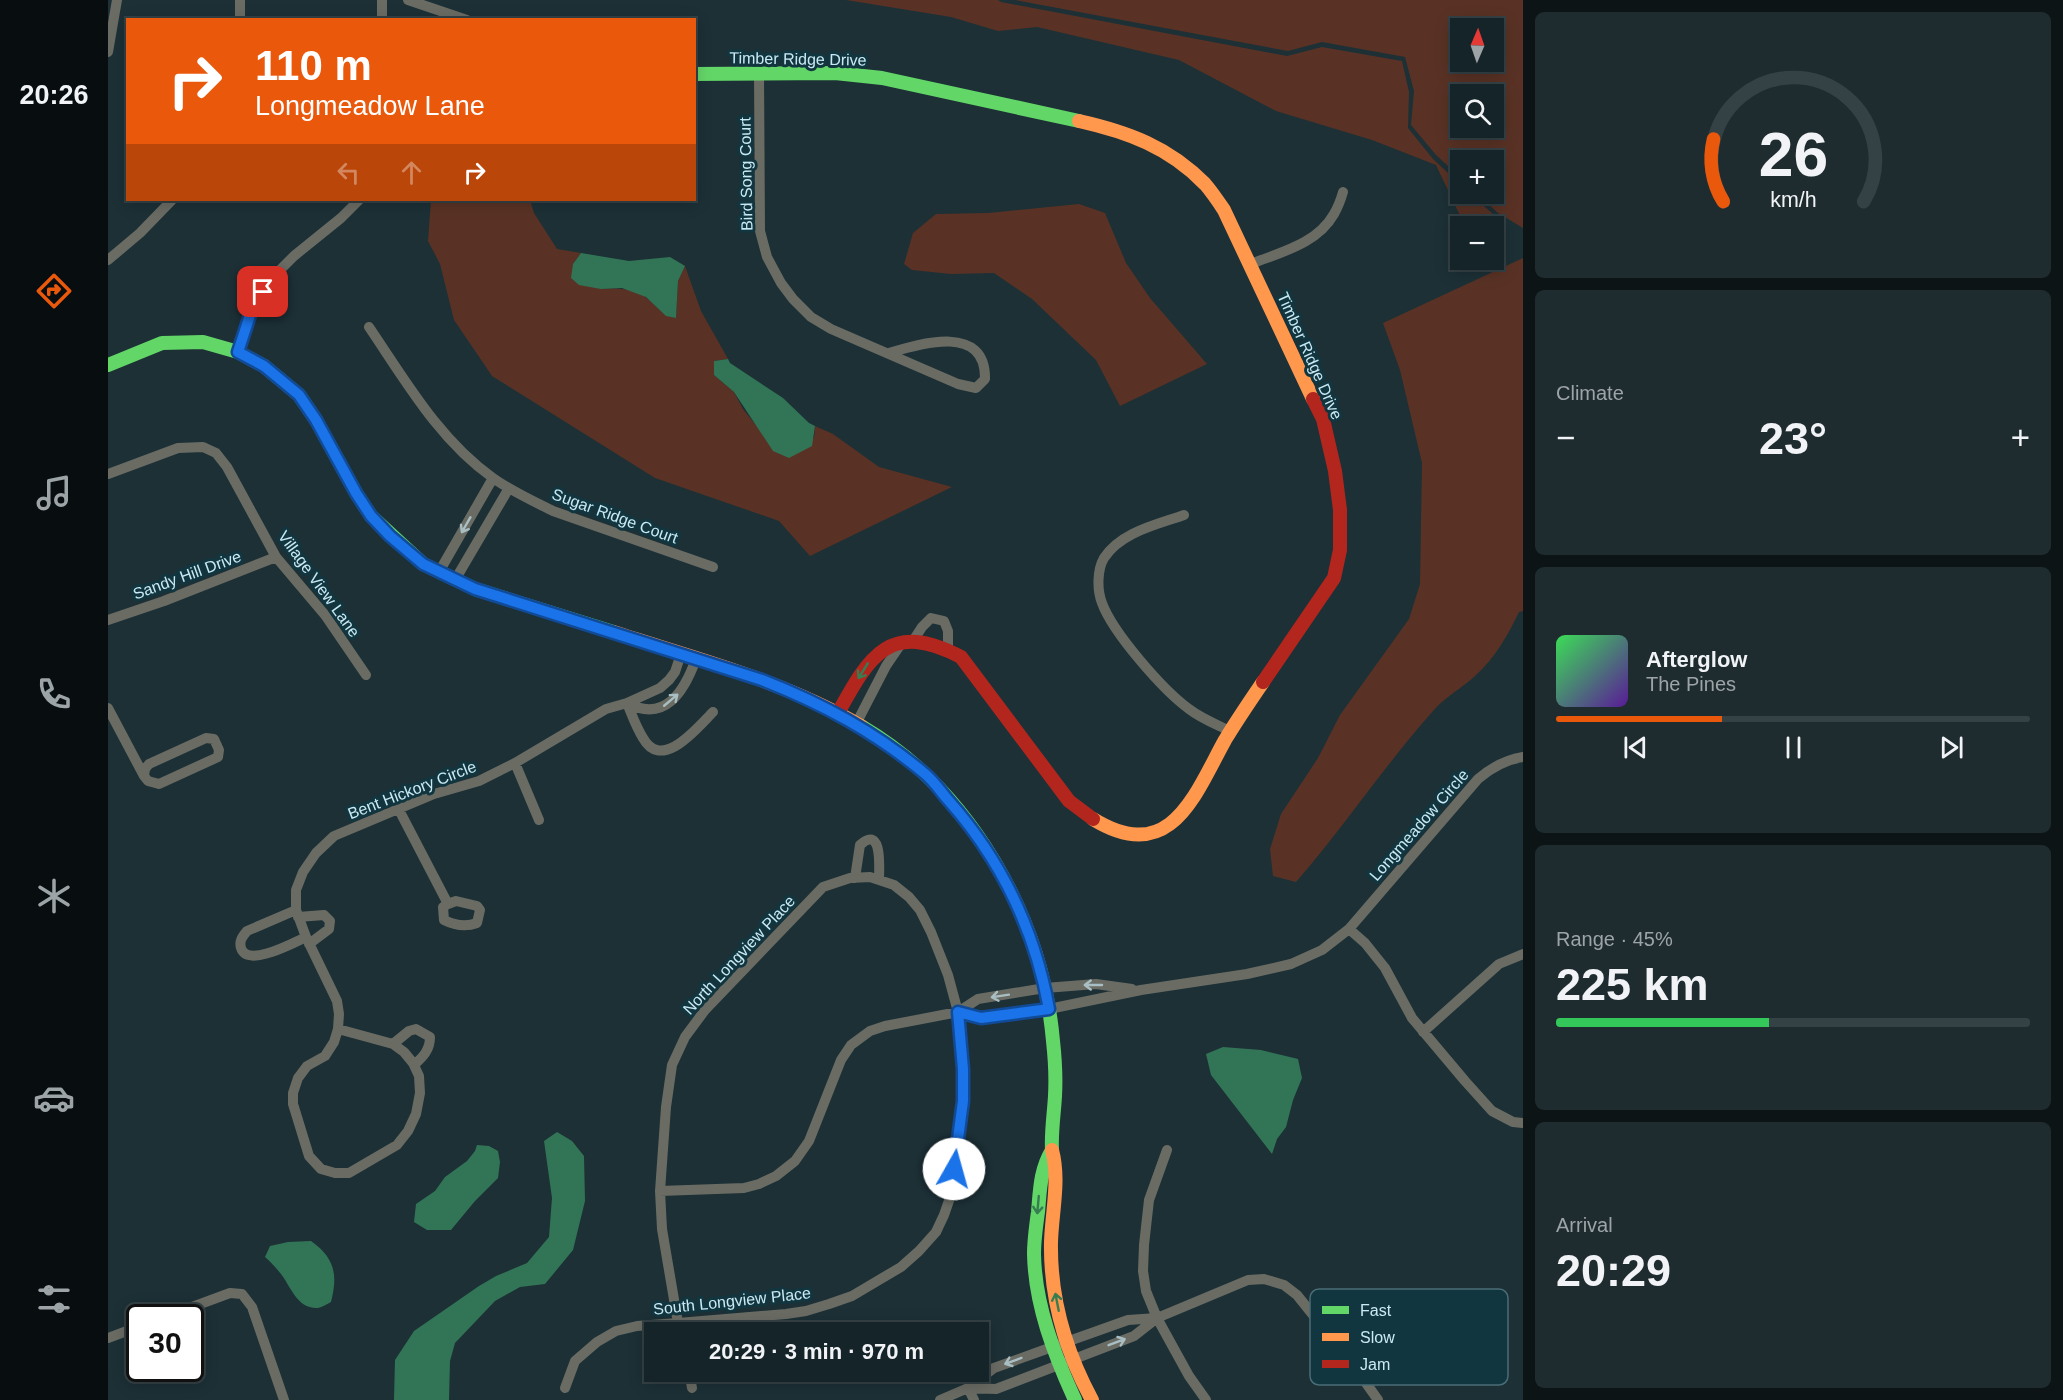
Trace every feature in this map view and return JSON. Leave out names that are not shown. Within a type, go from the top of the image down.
[{"type":"street","points":[[108,52],[117,0]]},
{"type":"street","points":[[240,0],[240,18]]},
{"type":"street","points":[[382,0],[382,18]]},
{"type":"street","points":[[408,0],[461,18]]},
{"type":"street","name":"Bird Song Court","points":[[759,73],[760,231],[767,257],[793,299],[811,317],[831,329],[970,387],[976,388],[985,379],[983,360],[972,346],[963,343],[948,341],[914,345],[889,353]]},
{"type":"street","name":"Timber Ridge Drive","points":[[696,75],[835,73],[882,78],[1065,116],[1127,134],[1159,147],[1206,185],[1224,210],[1323,419],[1335,471],[1340,510],[1340,550],[1334,578],[1230,731],[1193,800],[1180,817],[1164,828],[1127,835],[1103,827],[1084,815],[1069,801],[961,657],[948,649],[907,642]]},
{"type":"street","points":[[1251,264],[1309,241],[1324,228],[1335,213],[1343,192]]},
{"type":"street","points":[[108,260],[140,233],[171,201]]},
{"type":"street","points":[[238,352],[252,309],[274,276],[294,256],[342,218],[357,201]]},
{"type":"street","name":"Sugar Ridge Court","points":[[369,327],[436,423],[463,453],[493,478],[553,511],[712,567]]},
{"type":"street","points":[[108,365],[141,350],[178,342],[202,342],[238,352],[264,366],[299,395],[316,420],[371,516],[390,536],[423,564],[455,580],[499,597],[762,680],[800,695],[856,724],[890,746],[927,775],[965,819],[994,862],[1032,940],[1045,988],[1055,1076],[1052,1150],[1056,1165],[1051,1252],[1053,1278],[1060,1316],[1074,1358],[1092,1400]]},
{"type":"street","name":"Village View Lane","points":[[108,474],[178,448],[203,447],[216,453],[227,467],[276,557],[325,615],[366,675]]},
{"type":"street","points":[[439,572],[493,478]]},
{"type":"street","points":[[455,580],[509,488]]},
{"type":"street","points":[[1184,515],[1130,535],[1116,544],[1102,560],[1098,581],[1101,603],[1120,635],[1163,686],[1197,715],[1230,731]]},
{"type":"street","name":"Sandy Hill Drive","points":[[108,620],[164,601],[276,557]]},
{"type":"street","points":[[856,724],[886,666],[932,618],[944,621],[948,631],[948,649]]},
{"type":"street","points":[[838,713],[867,663],[884,649],[907,642]]},
{"type":"street","name":"Bent Hickory Circle","points":[[414,1065],[420,1092],[416,1114],[408,1131],[397,1145],[349,1173],[335,1173],[321,1169],[309,1156],[293,1104],[293,1093],[298,1078],[307,1066],[325,1056],[334,1042],[339,1014],[337,1001],[297,913],[296,890],[303,872],[316,853],[334,836],[434,794],[480,781],[606,709],[627,704],[660,688],[675,672],[681,654]]},
{"type":"street","name":"Bent Hickory Circle","points":[[627,704],[637,709],[660,709],[675,698],[686,684],[696,659]]},
{"type":"street","points":[[627,704],[644,740],[654,749],[663,751],[675,747],[713,712]]},
{"type":"street","points":[[108,708],[144,776],[148,781],[159,784],[218,757],[218,745],[214,739],[206,738],[149,764],[144,776]]},
{"type":"street","name":"Longmeadow Circle","points":[[958,1012],[981,1018],[1049,1009],[1291,964],[1322,950],[1349,929],[1478,779],[1492,767],[1523,757]]},
{"type":"street","points":[[515,763],[539,820]]},
{"type":"street","points":[[398,808],[448,904]]},
{"type":"street","points":[[855,878],[857,853],[861,843],[867,841],[878,845],[879,880]]},
{"type":"street","name":"North Longview Place","points":[[678,1322],[662,1229],[660,1191],[666,1107],[672,1065],[685,1037],[705,1010],[823,887],[855,878],[870,877],[894,885],[920,910],[948,975],[958,1012]]},
{"type":"street","points":[[297,913],[324,915],[330,921],[329,929],[308,941],[259,957],[249,956],[243,952],[240,945],[241,938],[247,931],[297,913]]},
{"type":"street","points":[[1349,929],[1365,943],[1385,968],[1412,1018],[1492,1111],[1513,1122],[1523,1123]]},
{"type":"street","points":[[1423,1032],[1499,964],[1523,954]]},
{"type":"street","name":"Longmeadow Circle","points":[[958,1012],[978,999],[1045,988],[1096,984],[1142,990]]},
{"type":"street","points":[[660,1191],[744,1188],[776,1176],[795,1161],[809,1141],[841,1060],[851,1045],[870,1031],[885,1026],[958,1012]]},
{"type":"street","name":"South Longview Place","points":[[725,1322],[806,1311],[852,1296],[901,1267],[936,1232],[952,1192],[963,1101],[958,1012]]},
{"type":"street","points":[[338,1029],[393,1044],[404,1052],[414,1065],[424,1056],[430,1044],[430,1037],[416,1029],[409,1031],[393,1044]]},
{"type":"street","points":[[1052,1150],[1043,1164],[1034,1252],[1036,1280],[1044,1320],[1075,1400]]},
{"type":"street","points":[[1167,1150],[1149,1200],[1143,1271],[1146,1291],[1157,1318],[1189,1376],[1206,1400]]},
{"type":"street","points":[[968,1388],[996,1389],[1134,1336],[1157,1318],[1248,1280],[1264,1279],[1284,1286],[1297,1295],[1310,1311]]},
{"type":"street","points":[[200,1304],[230,1293],[242,1294],[252,1307],[284,1400]]},
{"type":"street","points":[[940,1400],[968,1388],[994,1368],[1128,1320],[1157,1318]]},
{"type":"street","name":"South Longview Place","points":[[566,1388],[575,1361],[597,1342],[616,1331],[644,1326]]},
{"type":"street","points":[[108,1338],[126,1331]]},
{"type":"street","points":[[691,1382],[692,1388]]},
{"type":"street","points":[[1367,1385],[1378,1400]]},
{"type":"street","points":[[968,1388],[974,1400]]},
{"type":"shaded area","points":[[846,0],[998,0],[1287,56],[1322,47],[1402,61],[1409,92],[1408,128],[1433,159],[1450,175],[1450,194],[1436,165],[1372,140],[1276,111],[1179,60],[1037,27],[998,31],[951,17]]},
{"type":"shaded area","points":[[1015,0],[1523,0],[1523,228],[1488,204],[1504,204],[1504,150],[1450,150],[1450,168],[1411,125],[1414,91],[1405,57],[1322,42],[1288,51]]},
{"type":"shaded area","points":[[431,201],[530,201],[534,213],[557,249],[581,253],[573,264],[601,289],[619,289],[643,295],[664,313],[676,318],[678,281],[685,266],[701,311],[728,359],[714,361],[714,375],[734,392],[743,409],[763,434],[814,438],[815,426],[833,434],[879,467],[952,487],[810,556],[779,521],[655,478],[492,376],[454,320],[440,264],[428,241]]},
{"type":"shaded area","points":[[1079,204],[1105,213],[1126,263],[1150,298],[1207,364],[1120,406],[1096,360],[1032,299],[994,273],[951,274],[912,270],[904,264],[913,233],[936,214],[988,213]]},
{"type":"shaded area","points":[[1455,204],[1481,204],[1495,216],[1460,216]]},
{"type":"shaded area","points":[[581,253],[629,261],[670,257],[685,266],[678,281],[676,318],[666,316],[646,297],[622,288],[601,289],[579,285],[571,278],[573,264]]},
{"type":"shaded area","points":[[1523,258],[1523,611],[1519,612],[1506,638],[1489,662],[1433,711],[1296,882],[1273,876],[1270,849],[1281,814],[1318,758],[1340,715],[1409,619],[1420,584],[1422,463],[1400,370],[1383,323],[1497,270],[1504,270],[1504,267]]},
{"type":"shaded area","points":[[728,359],[730,363],[783,398],[815,426],[812,446],[789,458],[773,451],[734,392],[714,375],[714,361]]},
{"type":"shaded area","points":[[1223,1047],[1261,1050],[1298,1059],[1302,1078],[1286,1127],[1277,1139],[1272,1154],[1211,1075],[1206,1054]]},
{"type":"shaded area","points":[[557,1132],[572,1141],[584,1156],[585,1201],[573,1250],[545,1284],[520,1287],[495,1301],[455,1343],[450,1361],[449,1400],[394,1400],[395,1360],[414,1331],[479,1286],[527,1263],[549,1237],[552,1198],[544,1141]]},
{"type":"shaded area","points":[[477,1145],[489,1146],[498,1151],[500,1162],[498,1178],[451,1230],[427,1230],[414,1222],[416,1204],[435,1191],[445,1177],[467,1161]]},
{"type":"shaded area","points":[[311,1241],[330,1261],[334,1275],[331,1302],[318,1308],[305,1305],[300,1301],[281,1274],[265,1257],[270,1246]]},
{"type":"traffic: fast","points":[[696,74],[835,73],[882,78],[1079,121]]},
{"type":"traffic: fast","points":[[108,365],[162,343],[203,342],[238,352],[264,366],[299,395],[316,420],[371,516],[423,564],[475,589],[613,632]]},
{"type":"traffic: fast","points":[[861,726],[900,753],[935,785],[967,821],[994,861],[1016,903],[1034,948],[1046,994],[1053,1041],[1055,1096],[1052,1150]]},
{"type":"traffic: fast","points":[[1052,1150],[1045,1165],[1040,1188],[1034,1244],[1035,1273],[1047,1329],[1075,1400]]},
{"type":"traffic: slow","points":[[1079,121],[1114,130],[1147,143],[1177,160],[1208,187],[1224,210],[1313,399]]},
{"type":"traffic: slow","points":[[613,632],[740,672],[802,696],[861,726]]},
{"type":"traffic: slow","points":[[1093,819],[1120,832],[1142,834],[1161,829],[1177,818],[1191,801],[1225,740],[1263,682]]},
{"type":"traffic: slow","points":[[1052,1150],[1055,1173],[1051,1242],[1053,1283],[1067,1343],[1092,1400]]},
{"type":"traffic: jam","points":[[1263,682],[1334,578],[1340,550],[1340,510],[1335,471],[1323,419],[1313,399]]},
{"type":"traffic: jam","points":[[838,713],[872,660],[885,649],[899,643],[916,642],[937,646],[961,657],[1069,801],[1093,819]]},
{"type":"route","points":[[263,292],[252,309],[238,352],[264,366],[299,395],[316,420],[371,516],[390,536],[423,564],[475,589],[762,680],[800,695],[838,713],[890,746],[927,775],[965,819],[994,862],[1032,940],[1049,1009],[981,1018],[958,1012],[963,1101],[954,1169]]}]
